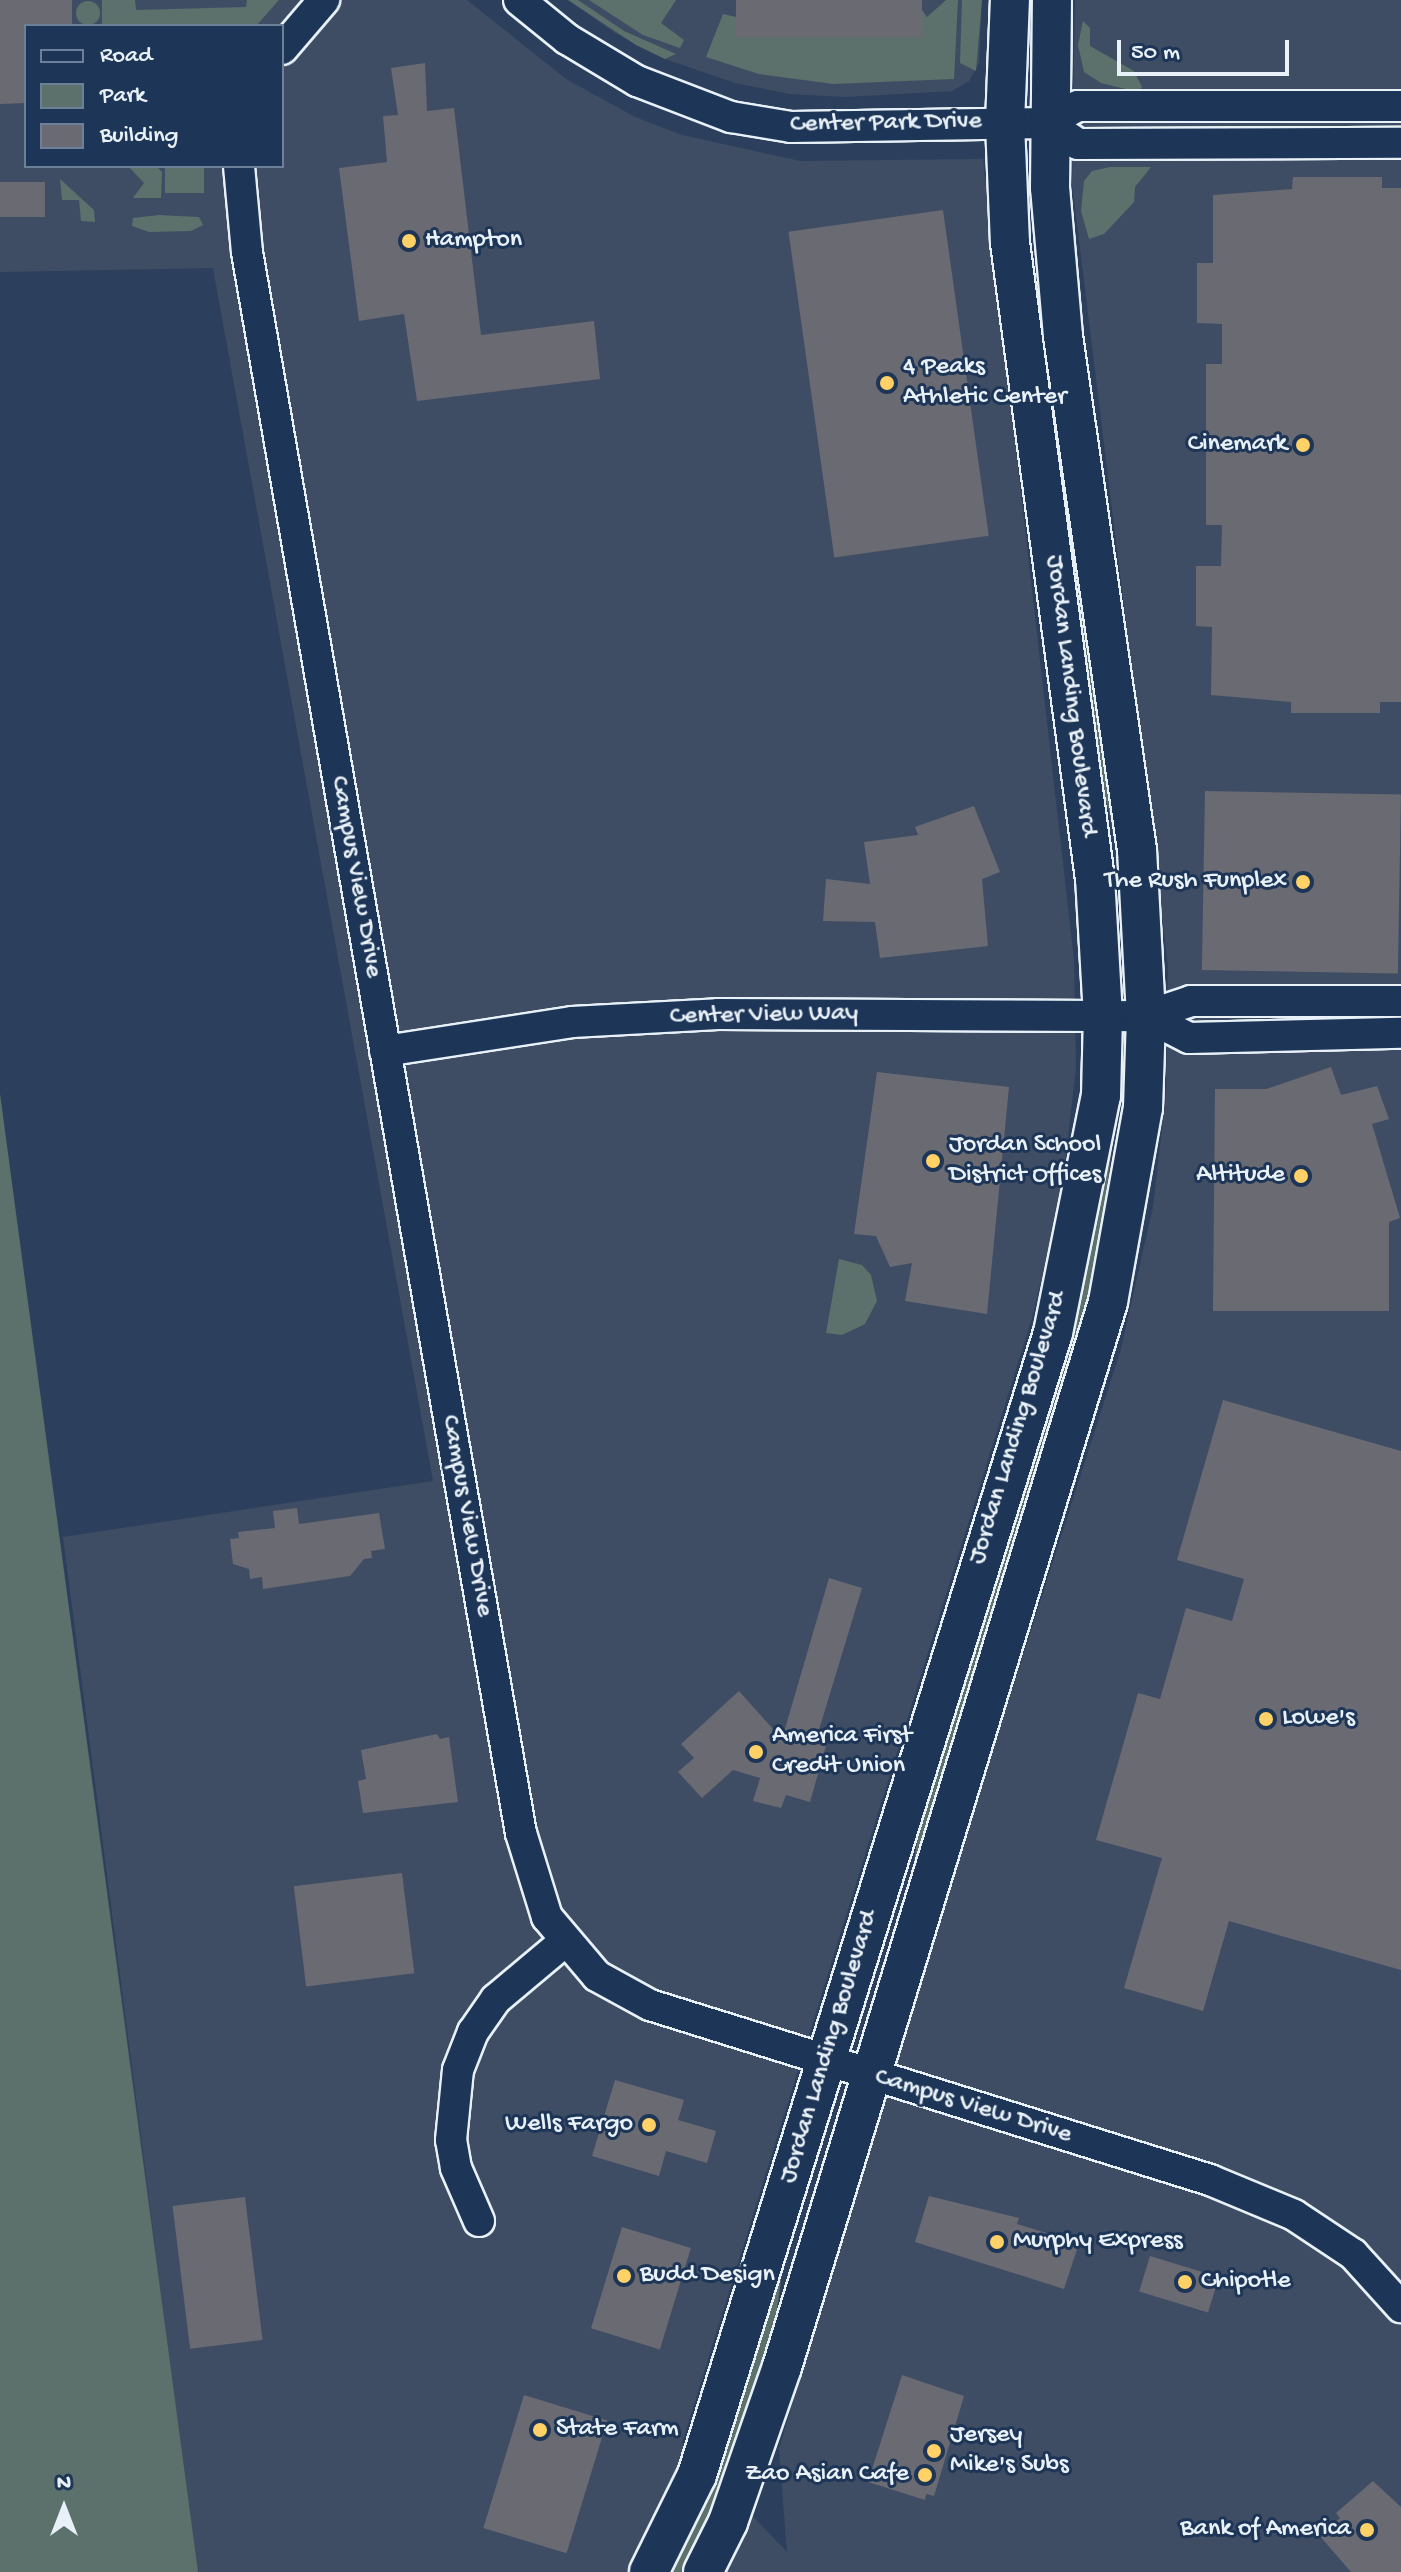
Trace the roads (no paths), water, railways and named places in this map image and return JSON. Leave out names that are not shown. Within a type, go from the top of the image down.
[{"type":"main road","name":"Jordan Landing Boulevard","points":[[649,2572],[697,2475],[1053,1333],[1101,1096],[1103,1016],[1095,879],[1010,243],[1005,123],[1010,0]]},
{"type":"main road","name":"Jordan Landing Boulevard","points":[[703,2572],[728,2522],[782,2367],[1108,1302],[1143,1108],[1146,1016],[1137,850],[1063,336],[1047,123],[1052,0]]},
{"type":"street","points":[[284,47],[324,0]]},
{"type":"street","name":"Center Park Drive","points":[[519,0],[602,62],[674,97],[731,117],[824,129],[1047,123],[1078,106],[1401,106]]},
{"type":"street","points":[[1047,123],[1078,144],[1401,143]]},
{"type":"street","name":"Campus View Drive","points":[[239,168],[247,252],[385,1051],[527,1865],[539,1901],[564,1942],[597,1976],[641,2001],[1210,2180],[1294,2215],[1353,2254],[1401,2307]]},
{"type":"street","name":"Center View Way","points":[[385,1051],[572,1022],[718,1014],[1146,1016],[1191,1001],[1401,1001]]},
{"type":"street","name":"Center View Way","points":[[1146,1016],[1189,1038],[1401,1033]]},
{"type":"street","points":[[479,2221],[456,2168],[451,2140],[458,2070],[473,2032],[496,1999],[564,1942]]},
{"type":"place","name":"Hampton","points":[[409,241]]},
{"type":"place","name":"4 Peaks Athletic Center","points":[[887,383]]},
{"type":"place","name":"Cinemark","points":[[1303,445]]},
{"type":"place","name":"The Rush Funplex","points":[[1303,882]]},
{"type":"place","name":"Jordan School District Offices","points":[[933,1161]]},
{"type":"place","name":"Altitude","points":[[1301,1176]]},
{"type":"place","name":"Lowe's","points":[[1266,1719]]},
{"type":"place","name":"America First Credit Union","points":[[756,1752]]},
{"type":"place","name":"Wells Fargo","points":[[649,2125]]},
{"type":"place","name":"Murphy Express","points":[[997,2242]]},
{"type":"place","name":"Budd Design","points":[[624,2276]]},
{"type":"place","name":"Chipotle","points":[[1185,2282]]},
{"type":"place","name":"State Farm","points":[[540,2430]]},
{"type":"place","name":"Jersey Mike's Subs","points":[[934,2451]]},
{"type":"place","name":"Zao Asian Cafe","points":[[925,2475]]},
{"type":"place","name":"Bank of America","points":[[1367,2530]]}]
